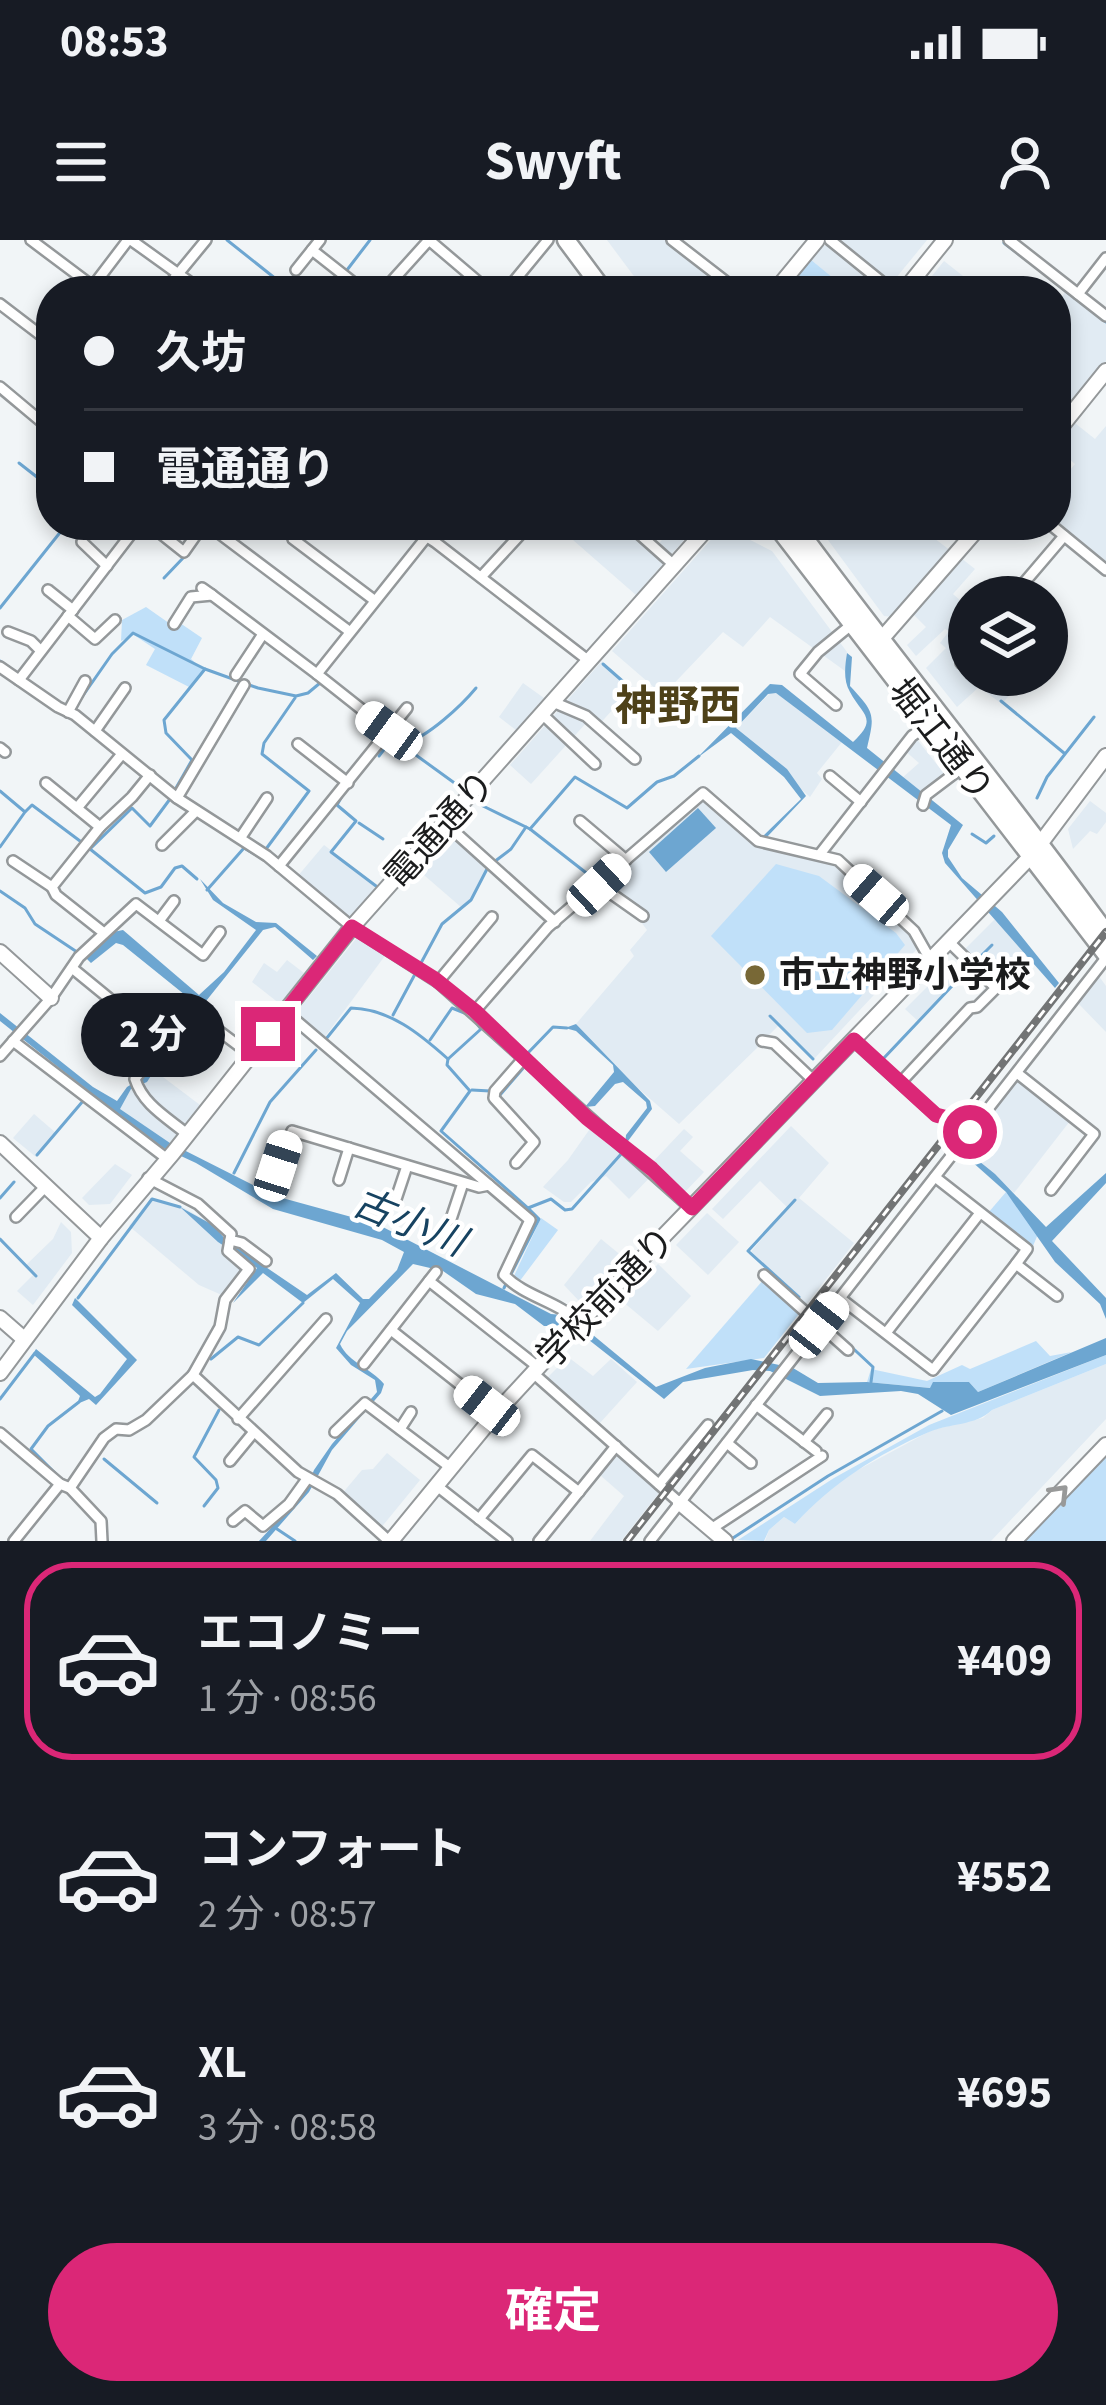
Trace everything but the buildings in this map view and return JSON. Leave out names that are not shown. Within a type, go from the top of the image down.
[{"type":"highway","points":[[566,240],[593,276]]},
{"type":"highway","points":[[581,240],[607,276]]},
{"type":"highway","name":"堀江通り","points":[[787,540],[850,625],[875,646],[1100,926],[1106,956]]},
{"type":"highway","name":"堀江通り","points":[[805,540],[929,724],[1036,849]]},
{"type":"street","points":[[31,240],[79,276]]},
{"type":"street","points":[[105,276],[130,240],[183,276]]},
{"type":"street","points":[[176,276],[206,240]]},
{"type":"street","points":[[296,270],[320,240]]},
{"type":"street","points":[[397,276],[429,240],[471,276]]},
{"type":"street","points":[[518,276],[548,240]]},
{"type":"street","points":[[672,240],[714,276]]},
{"type":"street","points":[[788,276],[817,240]]},
{"type":"street","points":[[830,240],[874,276]]},
{"type":"street","points":[[916,276],[946,240]]},
{"type":"street","points":[[1009,240],[1055,276]]},
{"type":"street","points":[[312,250],[345,276]]},
{"type":"street","points":[[1078,294],[1106,257]]},
{"type":"street","points":[[1071,289],[1106,316]]},
{"type":"street","points":[[0,304],[36,332]]},
{"type":"street","points":[[1071,415],[1106,371]]},
{"type":"street","points":[[0,387],[36,416]]},
{"type":"street","points":[[19,680],[127,540]]},
{"type":"street","points":[[169,540],[184,552],[194,540]]},
{"type":"street","points":[[226,540],[349,631]]},
{"type":"street","points":[[293,540],[374,600]]},
{"type":"street","points":[[317,674],[424,540]]},
{"type":"street","points":[[431,540],[589,661]]},
{"type":"street","points":[[481,578],[515,540]]},
{"type":"street","points":[[645,540],[674,566]]},
{"type":"street","name":"電通通り","points":[[0,1373],[148,1178],[352,927],[697,540]]},
{"type":"street","points":[[875,646],[967,540]]},
{"type":"street","points":[[1030,576],[1061,540]]},
{"type":"street","points":[[1069,540],[1106,570]]},
{"type":"street","points":[[82,542],[107,566]]},
{"type":"street","points":[[48,590],[95,639],[115,620]]},
{"type":"street","points":[[174,624],[191,597],[207,592],[388,734]]},
{"type":"street","points":[[836,705],[800,674],[850,625]]},
{"type":"street","points":[[8,632],[31,641],[39,650]]},
{"type":"street","points":[[177,798],[263,634]]},
{"type":"street","points":[[0,667],[69,708],[177,798],[241,837],[352,927],[438,982],[692,1208]]},
{"type":"street","points":[[69,708],[85,680]]},
{"type":"street","points":[[94,731],[125,688]]},
{"type":"street","points":[[279,866],[407,708]]},
{"type":"street","points":[[548,708],[586,716],[635,759]]},
{"type":"street","points":[[548,708],[595,764]]},
{"type":"street","points":[[820,854],[912,736],[929,724]]},
{"type":"street","points":[[298,744],[347,783]]},
{"type":"street","points":[[77,808],[122,754]]},
{"type":"street","name":"学校前通り","points":[[390,1541],[496,1413],[579,1323],[1036,849],[1106,756]]},
{"type":"street","points":[[924,800],[963,767]]},
{"type":"street","points":[[52,887],[150,775]]},
{"type":"street","points":[[830,776],[861,802]]},
{"type":"street","points":[[46,784],[100,827]]},
{"type":"street","points":[[475,1011],[555,922],[703,794],[758,841],[838,860],[914,932],[931,961]]},
{"type":"street","points":[[241,837],[267,798]]},
{"type":"street","points":[[162,844],[196,811]]},
{"type":"street","points":[[580,821],[626,860]]},
{"type":"street","points":[[446,824],[555,922]]},
{"type":"street","points":[[14,861],[104,933]]},
{"type":"street","points":[[599,885],[643,916]]},
{"type":"street","points":[[158,921],[174,901]]},
{"type":"street","points":[[0,1056],[72,968],[136,904],[203,955],[220,932]]},
{"type":"street","points":[[438,982],[491,917]]},
{"type":"street","points":[[902,1081],[970,1007],[977,1007],[996,988],[949,942]]},
{"type":"street","points":[[0,952],[51,998]]},
{"type":"street","points":[[650,1541],[1106,956]]},
{"type":"street","points":[[72,968],[155,1036],[155,1050],[136,1084],[177,1148]]},
{"type":"street","points":[[286,1012],[530,1220],[504,1275],[545,1304],[565,1308],[579,1323]]},
{"type":"street","points":[[214,1028],[251,1055]]},
{"type":"street","points":[[762,1040],[774,1043],[814,1081]]},
{"type":"street","points":[[854,1040],[936,1115],[955,1120],[970,1132]]},
{"type":"street","points":[[14,1041],[177,1148]]},
{"type":"street","points":[[515,1163],[534,1142],[494,1098],[523,1059]]},
{"type":"street","points":[[1017,1072],[1094,1134],[1052,1190]]},
{"type":"street","points":[[278,1166],[292,1131],[464,1183],[489,1185]]},
{"type":"street","points":[[0,1143],[101,1238]]},
{"type":"street","points":[[339,1180],[349,1148]]},
{"type":"street","points":[[395,1202],[407,1166]]},
{"type":"street","points":[[840,1298],[933,1370],[1028,1249],[934,1177]]},
{"type":"street","points":[[148,1178],[198,1204],[231,1234],[229,1246]]},
{"type":"street","points":[[451,1219],[464,1183]]},
{"type":"street","points":[[16,1217],[46,1186]]},
{"type":"street","points":[[886,1333],[980,1213]]},
{"type":"street","points":[[229,1246],[242,1243],[266,1262]]},
{"type":"street","points":[[14,1541],[104,1438],[146,1420],[194,1375],[220,1328],[225,1300],[249,1269],[229,1246]]},
{"type":"street","points":[[1016,1264],[1057,1296]]},
{"type":"street","points":[[764,1275],[848,1350]]},
{"type":"street","points":[[364,1364],[433,1276],[725,1541]]},
{"type":"street","points":[[0,1318],[24,1339]]},
{"type":"street","points":[[238,1419],[326,1319]]},
{"type":"street","points":[[391,1330],[496,1413]]},
{"type":"street","points":[[194,1375],[254,1433],[337,1494],[390,1541]]},
{"type":"street","points":[[711,1529],[819,1453],[756,1405]]},
{"type":"street","points":[[335,1432],[369,1406],[451,1468]]},
{"type":"street","points":[[400,1429],[411,1412]]},
{"type":"street","points":[[804,1442],[827,1414]]},
{"type":"street","points":[[659,1484],[708,1425]]},
{"type":"street","points":[[0,1433],[101,1521],[102,1541]]},
{"type":"street","points":[[230,1461],[254,1433]]},
{"type":"street","points":[[727,1443],[751,1462]]},
{"type":"street","points":[[1014,1541],[1106,1445]]},
{"type":"street","points":[[539,1541],[616,1446]]},
{"type":"street","points":[[479,1519],[532,1455],[579,1492]]},
{"type":"street","points":[[233,1521],[245,1511],[263,1526],[312,1480]]},
{"type":"street","points":[[437,1486],[507,1541]]},
{"type":"shaded area","points":[[607,240],[667,240],[714,276],[634,276]]},
{"type":"shaded area","points":[[838,240],[927,240],[898,276],[881,276]]},
{"type":"shaded area","points":[[828,245],[866,276],[831,276],[810,259],[820,246]]},
{"type":"shaded area","points":[[810,259],[831,276],[796,276]]},
{"type":"shaded area","points":[[944,261],[963,276],[932,276]]},
{"type":"shaded area","points":[[1071,293],[1106,321],[1106,361],[1071,404]]},
{"type":"shaded area","points":[[1071,420],[1095,439],[1106,426],[1106,563],[1071,535],[1071,469],[1075,464],[1071,461]]},
{"type":"shaded area","points":[[573,540],[644,540],[654,549],[662,540],[684,540],[636,595]]},
{"type":"shaded area","points":[[711,540],[750,540],[772,551],[847,652],[845,671],[770,617],[743,647],[723,632],[663,695],[612,651]]},
{"type":"shaded area","points":[[828,540],[936,540],[951,551],[893,617],[884,616]]},
{"type":"shaded area","points":[[961,558],[975,569],[969,576],[948,576],[948,630],[916,656],[907,645],[926,627],[913,614]]},
{"type":"shaded area","points":[[146,607],[176,628],[180,623],[202,638],[191,659],[205,671],[191,688],[146,665],[155,649],[134,635],[121,641],[122,620]]},
{"type":"shaded area","points":[[948,632],[948,696],[926,668],[946,648],[940,643]]},
{"type":"shaded area","points":[[602,661],[632,688],[596,728],[587,722],[531,784],[510,765]]},
{"type":"shaded area","points":[[523,683],[544,698],[516,730],[499,717]]},
{"type":"shaded area","points":[[775,692],[842,742],[817,773],[822,779],[810,797],[793,782],[787,769],[736,728]]},
{"type":"shaded area","points":[[948,696],[969,696],[957,707]]},
{"type":"shaded area","points":[[915,737],[947,777],[923,795],[901,779],[919,763],[903,749]]},
{"type":"shaded area","name":"市立神野小学校","points":[[703,798],[756,843],[834,863],[911,933],[916,950],[814,1059],[779,1025],[759,1039],[758,1047],[679,1124],[624,1076],[576,1024],[634,956],[630,950],[647,930],[641,922],[645,915],[606,882]]},
{"type":"shaded area","points":[[1090,801],[1106,813],[1106,822],[1073,849],[1068,829]]},
{"type":"shaded area","points":[[450,832],[488,865],[461,907],[417,869]]},
{"type":"shaded area","points":[[324,845],[378,886],[347,919],[297,877]]},
{"type":"shaded area","points":[[776,864],[819,876],[896,933],[905,945],[832,1030],[807,1033],[711,936]]},
{"type":"shaded area","points":[[995,919],[1028,957],[998,987],[962,952]]},
{"type":"shaded area","points":[[359,935],[387,953],[324,1038],[296,1013]]},
{"type":"shaded area","points":[[287,960],[304,973],[280,1004],[252,982],[264,963],[277,972]]},
{"type":"shaded area","points":[[947,967],[959,978],[918,1021],[905,1009]]},
{"type":"shaded area","points":[[1098,975],[1106,986],[1106,1032],[1077,1002]]},
{"type":"shaded area","points":[[155,1071],[200,1105],[170,1143],[119,1109],[131,1089],[147,1082]]},
{"type":"shaded area","points":[[1017,1080],[1070,1121],[1014,1193],[964,1147]]},
{"type":"shaded area","points":[[34,1114],[56,1133],[36,1157],[13,1138]]},
{"type":"shaded area","points":[[592,1126],[654,1173],[629,1199],[606,1176],[591,1182],[571,1202],[543,1187]]},
{"type":"shaded area","points":[[791,1126],[829,1163],[799,1198],[854,1243],[806,1305],[749,1254],[788,1208],[760,1181],[723,1219],[712,1209]]},
{"type":"shaded area","points":[[684,1129],[693,1137],[680,1151],[704,1172],[683,1194],[650,1165]]},
{"type":"shaded area","points":[[115,1164],[132,1175],[110,1204],[89,1205],[82,1198]]},
{"type":"shaded area","points":[[1006,1192],[1038,1234],[1033,1246],[988,1213]]},
{"type":"shaded area","points":[[151,1198],[181,1206],[213,1225],[245,1269],[224,1296],[199,1285],[129,1226]]},
{"type":"shaded area","points":[[707,1213],[739,1242],[708,1275],[676,1245]]},
{"type":"shaded area","points":[[541,1218],[558,1230],[519,1282],[514,1276]]},
{"type":"shaded area","points":[[61,1222],[71,1232],[72,1253],[33,1305],[17,1291],[33,1275],[25,1266],[53,1239]]},
{"type":"shaded area","points":[[601,1239],[623,1257],[580,1302],[564,1285]]},
{"type":"shaded area","points":[[658,1264],[691,1296],[658,1331],[622,1301]]},
{"type":"shaded area","points":[[770,1272],[806,1305],[764,1358],[686,1369]]},
{"type":"shaded area","points":[[1036,1341],[1050,1356],[1072,1352],[978,1392],[969,1382],[934,1382],[931,1388],[867,1382],[871,1369],[927,1381]]},
{"type":"shaded area","points":[[1106,1355],[1106,1364],[892,1450],[840,1483],[795,1524],[784,1517],[764,1541],[738,1540],[929,1425]]},
{"type":"shaded area","points":[[568,1357],[593,1376],[611,1359],[637,1382],[599,1424],[547,1378]]},
{"type":"shaded area","points":[[1106,1364],[1106,1419],[991,1541],[765,1541],[769,1530],[784,1517],[795,1524],[821,1495],[932,1430],[983,1418],[992,1410]]},
{"type":"shaded area","points":[[1106,1452],[1106,1541],[1022,1541]]},
{"type":"shaded area","points":[[387,1453],[420,1480],[380,1529],[341,1495],[362,1470],[373,1469]]},
{"type":"shaded area","points":[[617,1455],[659,1493],[621,1541],[590,1541],[624,1496],[600,1475]]},
{"type":"water","points":[[847,653],[852,657],[850,686],[871,714],[867,748],[963,825],[948,857],[962,878],[1002,912],[1059,983],[1055,988],[945,863],[942,853],[951,825],[776,693],[768,694],[736,728],[787,769],[806,796],[767,837],[762,837],[801,799],[784,777],[731,733],[697,758],[770,684],[782,685],[853,742],[867,722],[846,683]]},
{"type":"water","points":[[698,808],[716,828],[666,872],[649,852]]},
{"type":"water","points":[[200,879],[223,903],[256,922],[276,923],[317,956],[313,960],[275,927],[263,930],[147,1082],[131,1089],[120,1109],[170,1143],[275,1196],[377,1224],[551,1314],[562,1315],[656,1387],[705,1368],[751,1359],[793,1368],[818,1383],[930,1388],[933,1382],[969,1382],[978,1392],[1106,1338],[1106,1355],[951,1415],[918,1394],[820,1396],[770,1371],[753,1370],[683,1382],[664,1399],[589,1340],[544,1326],[515,1304],[476,1294],[443,1271],[413,1264],[340,1344],[384,1384],[381,1393],[332,1450],[309,1492],[266,1541],[259,1541],[306,1490],[332,1444],[377,1392],[375,1380],[351,1365],[336,1348],[360,1303],[333,1279],[303,1303],[263,1273],[233,1303],[257,1268],[218,1242],[180,1207],[213,1225],[226,1240],[307,1295],[336,1273],[363,1299],[369,1299],[397,1270],[404,1252],[382,1240],[273,1209],[155,1144],[0,1021],[0,1013],[117,1101],[143,1077],[195,1003],[123,945],[116,943],[91,963],[86,958],[113,932],[123,930],[199,995],[224,972],[256,930],[213,900]]},
{"type":"water","points":[[576,1024],[650,1101],[652,1109],[625,1145],[646,1102],[623,1082],[615,1084],[595,1106],[585,1107],[614,1072],[613,1065],[576,1031],[565,1028]]},
{"type":"water","points":[[964,1149],[1046,1227],[1106,1173],[1106,1183],[1052,1241],[1106,1298],[1106,1319],[1100,1304],[1055,1262],[1006,1192],[961,1152]]},
{"type":"water","points":[[75,1298],[137,1360],[96,1405],[89,1399],[77,1404],[80,1396],[33,1354],[36,1349],[95,1397],[127,1359],[72,1305]]},
{"type":"waterway","points":[[227,240],[272,276]]},
{"type":"waterway","points":[[347,270],[370,240]]},
{"type":"waterway","points":[[1004,243],[1045,274]]},
{"type":"waterway","points":[[1071,295],[1106,322]]},
{"type":"waterway","points":[[19,463],[36,476]]},
{"type":"waterway","points":[[0,608],[54,540]]},
{"type":"waterway","points":[[164,578],[184,557]]},
{"type":"waterway","points":[[75,707],[133,633],[205,669],[258,688],[296,696],[320,683],[327,687]]},
{"type":"waterway","points":[[0,661],[17,673]]},
{"type":"waterway","points":[[603,664],[667,713]]},
{"type":"waterway","points":[[176,788],[192,760],[166,733],[164,720],[205,669]]},
{"type":"waterway","points":[[27,680],[60,703]]},
{"type":"waterway","points":[[405,743],[433,728],[476,688]]},
{"type":"waterway","points":[[334,693],[383,732]]},
{"type":"waterway","points":[[266,849],[309,791],[262,754],[264,743],[295,698]]},
{"type":"waterway","points":[[1001,701],[1064,753]]},
{"type":"waterway","points":[[1037,798],[1047,777],[1094,717]]},
{"type":"waterway","points":[[391,737],[460,787]]},
{"type":"waterway","points":[[379,756],[392,739]]},
{"type":"waterway","points":[[530,829],[575,777],[627,808],[699,756]]},
{"type":"waterway","points":[[0,791],[25,812],[0,847]]},
{"type":"waterway","points":[[342,796],[337,805],[356,821],[331,852],[376,886]]},
{"type":"waterway","points":[[170,799],[150,826],[132,808],[90,849],[145,893],[161,887],[182,866],[197,879]]},
{"type":"waterway","points":[[26,811],[32,805],[80,841]]},
{"type":"waterway","points":[[483,806],[530,829],[594,879]]},
{"type":"waterway","points":[[359,823],[383,839]]},
{"type":"waterway","points":[[494,862],[511,849],[526,827]]},
{"type":"waterway","points":[[972,834],[986,843],[994,836]]},
{"type":"waterway","points":[[207,890],[244,848],[256,855]]},
{"type":"waterway","points":[[393,1015],[442,924],[471,900],[487,869]]},
{"type":"waterway","points":[[0,891],[25,908],[35,924],[77,952]]},
{"type":"waterway","points":[[976,961],[992,945]]},
{"type":"waterway","points":[[883,1059],[969,968]]},
{"type":"waterway","points":[[326,1039],[351,1008],[365,1009],[415,1032],[448,1059],[447,1065],[470,1091],[441,1131],[528,1208]]},
{"type":"waterway","points":[[430,1040],[452,1008],[467,1014]]},
{"type":"waterway","points":[[770,1016],[813,1059]]},
{"type":"waterway","points":[[448,1059],[481,1029],[474,1020]]},
{"type":"waterway","points":[[528,1057],[553,1027],[567,1028]]},
{"type":"waterway","points":[[234,1173],[270,1102],[316,1050]]},
{"type":"waterway","points":[[500,1095],[525,1066]]},
{"type":"waterway","points":[[472,1090],[490,1091]]},
{"type":"waterway","points":[[37,1155],[83,1101]]},
{"type":"waterway","points":[[504,1288],[539,1219],[528,1208],[551,1199],[565,1210],[572,1209],[622,1153]]},
{"type":"waterway","points":[[0,1198],[14,1182]]},
{"type":"waterway","points":[[78,1298],[152,1199],[180,1207]]},
{"type":"waterway","points":[[795,1200],[748,1251],[799,1297]]},
{"type":"waterway","points":[[0,1239],[36,1276]]},
{"type":"waterway","points":[[211,1359],[238,1337],[259,1345],[303,1303]]},
{"type":"waterway","points":[[828,1325],[873,1367],[871,1382]]},
{"type":"waterway","points":[[0,1399],[35,1353]]},
{"type":"waterway","points":[[64,1482],[31,1449],[48,1426],[79,1402]]},
{"type":"waterway","points":[[204,1506],[218,1488],[194,1457],[219,1410]]},
{"type":"waterway","points":[[733,1538],[828,1476],[942,1411]]},
{"type":"waterway","points":[[104,1459],[157,1503]]},
{"type":"waterway","points":[[43,1512],[60,1491]]},
{"type":"waterway","points":[[277,1529],[295,1541]]},
{"type":"railway","points":[[627,1541],[1106,932]]},
{"type":"place","name":"市立神野小学校","points":[[755,975]]},
{"type":"district","name":"神野西","points":[[678,707]]},
{"type":"route","points":[[268,1034],[352,927],[435,979],[475,1011],[587,1118],[692,1208],[854,1040],[936,1115],[955,1120],[970,1132]]},
{"type":"water label","name":"古小川","points":[[409,1223]]}]
